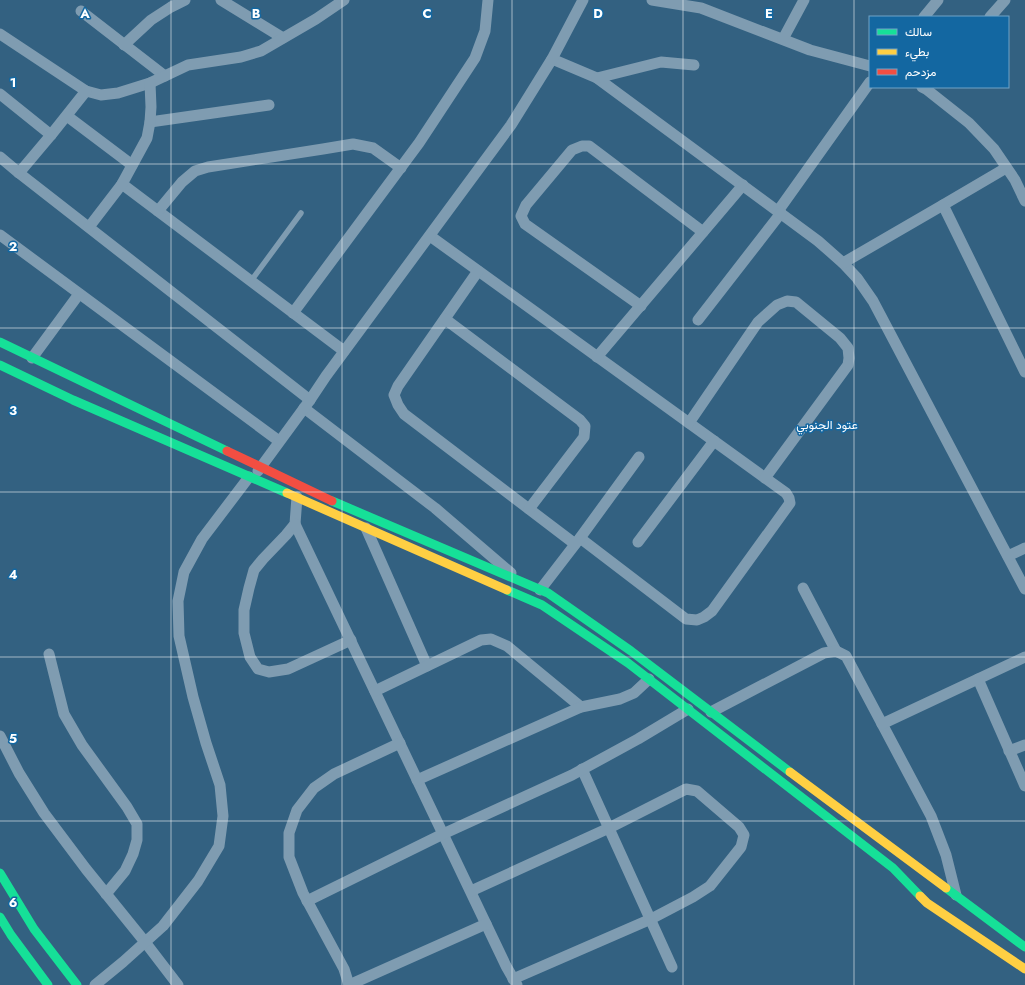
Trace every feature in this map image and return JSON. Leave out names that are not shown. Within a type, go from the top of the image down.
[{"type":"street","points":[[124,45],[151,20],[185,0]]},
{"type":"street","points":[[221,0],[283,38]]},
{"type":"street","points":[[0,34],[86,91],[101,95],[118,93],[150,83],[188,65],[241,57],[261,51],[344,0]]},
{"type":"street","points":[[293,313],[419,143],[475,58],[485,31],[488,0]]},
{"type":"street","points":[[95,985],[163,926],[198,882],[219,846],[224,816],[220,785],[193,697],[179,636],[178,601],[184,572],[202,539],[260,467],[307,404],[344,351],[430,236],[510,125],[552,59],[583,0]]},
{"type":"street","points":[[654,0],[701,8],[810,50],[869,66]]},
{"type":"street","points":[[783,39],[804,0]]},
{"type":"street","points":[[925,16],[938,0]]},
{"type":"street","points":[[991,16],[1006,0]]},
{"type":"street","points":[[81,11],[164,76]]},
{"type":"street","points":[[552,59],[597,78],[818,241],[857,278],[872,301],[1025,589]]},
{"type":"street","points":[[597,78],[662,62],[694,65]]},
{"type":"street","points":[[89,228],[122,184],[147,138],[151,106],[150,83]]},
{"type":"street","points":[[698,320],[779,212],[869,83]]},
{"type":"street","points":[[925,88],[969,123],[994,149],[1006,168],[1022,186],[1025,201]]},
{"type":"street","points":[[20,173],[86,91]]},
{"type":"street","points":[[0,94],[52,135]]},
{"type":"street","points":[[150,122],[269,105]]},
{"type":"street","points":[[67,116],[132,165]]},
{"type":"street","points":[[158,211],[182,182],[195,171],[208,167],[353,144],[373,148],[401,168]]},
{"type":"street","points":[[641,306],[525,224],[521,216],[526,205],[572,150],[582,146],[589,146],[703,232]]},
{"type":"street","points":[[0,157],[435,508],[520,581]]},
{"type":"street","points":[[842,263],[1006,168]]},
{"type":"street","points":[[122,184],[344,351]]},
{"type":"street","points":[[597,357],[743,185]]},
{"type":"street","points":[[943,205],[1025,372]]},
{"type":"street","points":[[0,235],[279,441]]},
{"type":"street","points":[[430,236],[786,493],[790,503],[712,611],[704,617],[697,620],[686,618],[578,541],[529,509],[404,414],[398,405],[394,395],[398,386],[478,271]]},
{"type":"street","points":[[32,358],[79,294]]},
{"type":"street","points":[[689,423],[758,322],[777,305],[787,301],[796,302],[840,338],[848,348],[848,365],[765,478]]},
{"type":"street","points":[[445,319],[580,420],[585,426],[584,437],[529,509]]},
{"type":"street","points":[[0,342],[342,506],[548,593],[631,651],[786,769],[1025,947]]},
{"type":"street","points":[[0,364],[73,400],[542,605],[628,663],[688,709],[893,868],[927,903],[1025,969]]},
{"type":"street","points":[[638,542],[714,441]]},
{"type":"street","points":[[540,590],[640,458]]},
{"type":"street","points":[[296,497],[295,524],[486,924],[515,982],[651,919],[693,897],[710,886],[741,847],[744,835],[740,827],[697,791],[686,789],[609,828],[471,891]]},
{"type":"street","points":[[295,524],[254,570],[244,610],[244,633],[250,657],[258,669],[269,672],[288,669],[350,640]]},
{"type":"street","points":[[366,528],[427,666]]},
{"type":"street","points":[[1008,556],[1025,548]]},
{"type":"street","points":[[803,588],[836,651],[846,656],[931,816],[946,855],[956,895]]},
{"type":"street","points":[[375,691],[481,640],[491,639],[507,646],[581,707]]},
{"type":"street","points":[[711,712],[824,653],[836,651]]},
{"type":"street","points":[[49,654],[64,714],[82,745],[127,807],[137,824],[137,840],[133,854],[125,872],[106,894]]},
{"type":"street","points":[[882,724],[1025,657]]},
{"type":"street","points":[[417,780],[581,707],[620,699],[634,693],[649,679]]},
{"type":"street","points":[[978,679],[1025,786]]},
{"type":"street","points":[[307,901],[443,834],[572,775],[638,739],[688,709]]},
{"type":"street","points":[[0,736],[44,813],[86,869],[178,985]]},
{"type":"street","points":[[400,743],[334,774],[314,788],[297,810],[289,833],[289,857],[303,893],[344,969],[349,985],[486,924]]},
{"type":"street","points":[[1010,751],[1025,745]]},
{"type":"street","points":[[582,769],[672,967]]},
{"type":"street","points":[[0,873],[34,929],[77,985]]},
{"type":"street","points":[[0,917],[11,935],[48,985]]},
{"type":"lane","points":[[251,281],[301,213]]},
{"type":"traffic: fast","points":[[0,342],[227,451]]},
{"type":"traffic: fast","points":[[0,365],[73,400],[287,493]]},
{"type":"traffic: fast","points":[[332,501],[548,593],[631,651],[790,772]]},
{"type":"traffic: fast","points":[[507,590],[542,605],[628,663],[893,868],[920,896]]},
{"type":"traffic: fast","points":[[0,873],[34,929],[77,985]]},
{"type":"traffic: fast","points":[[946,888],[1025,947]]},
{"type":"traffic: fast","points":[[0,917],[11,935],[48,985]]},
{"type":"traffic: slow","points":[[287,493],[507,590]]},
{"type":"traffic: slow","points":[[790,772],[946,888]]},
{"type":"traffic: slow","points":[[920,896],[927,903],[1025,969]]},
{"type":"traffic: jam","points":[[227,451],[332,501]]},
{"type":"district","name":"عتود الجنوبي","points":[[827,425]]}]
